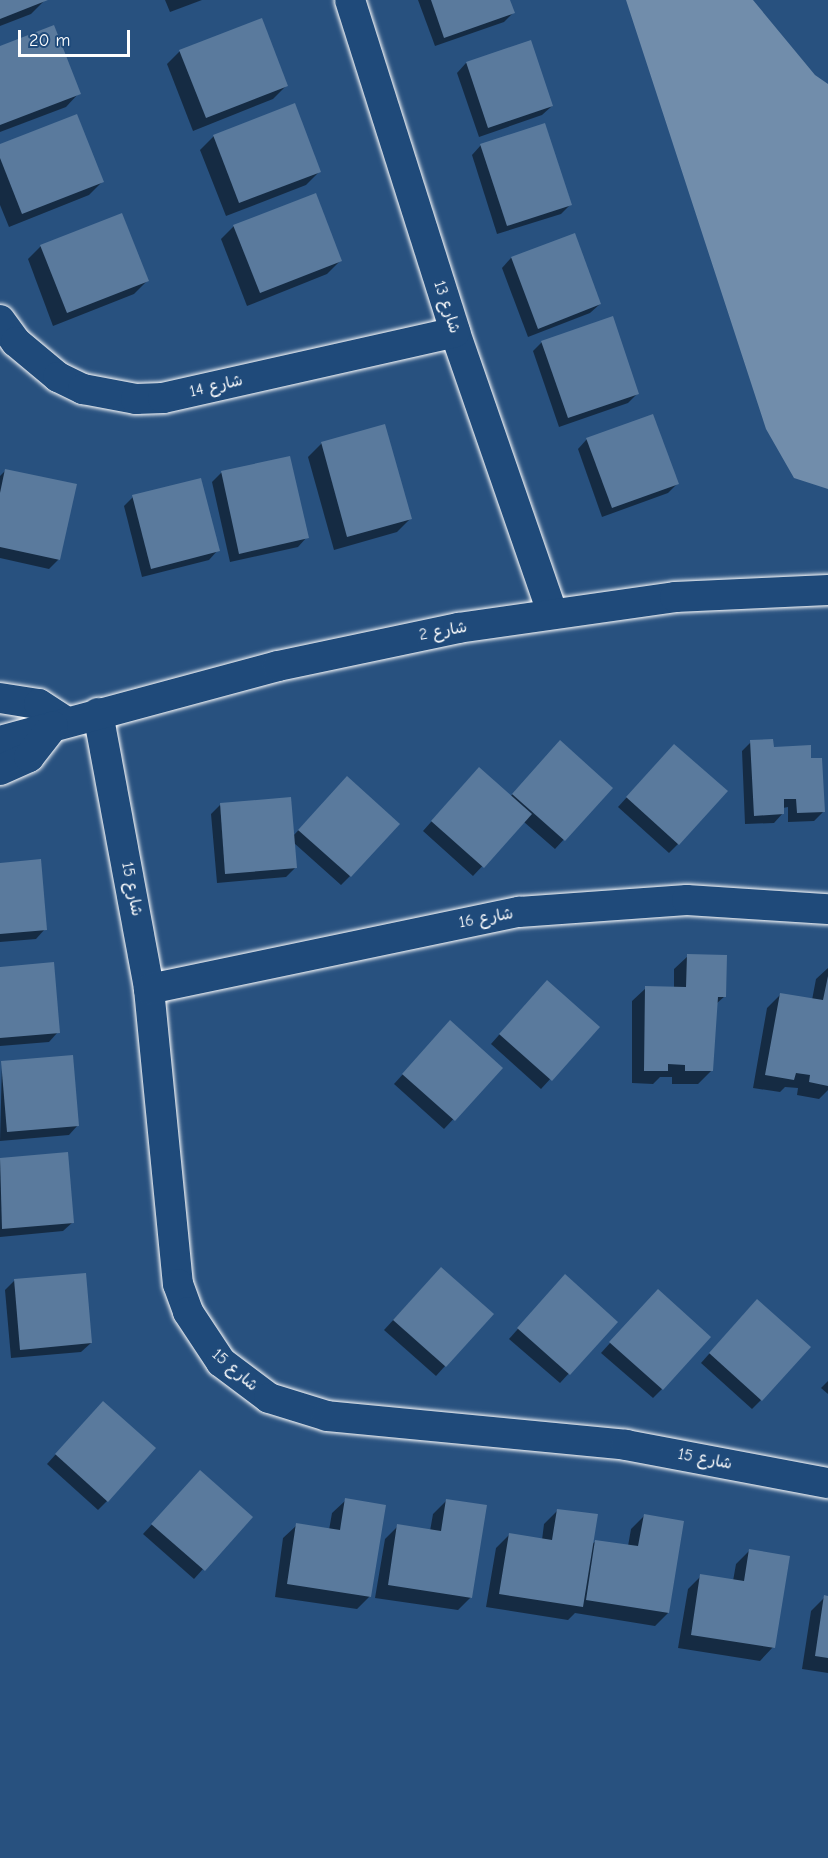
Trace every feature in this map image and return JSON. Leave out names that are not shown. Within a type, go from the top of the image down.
[{"type":"street","name":"شارع 13","points":[[351,0],[455,332],[552,612]]},
{"type":"street","name":"شارع 14","points":[[0,320],[23,349],[58,377],[83,389],[136,399],[163,398],[455,332]]},
{"type":"street","name":"شارع 2","points":[[0,741],[98,713],[367,645],[552,612],[675,597],[828,590]]},
{"type":"street","points":[[0,698],[39,704],[60,724],[29,757],[0,770]]},
{"type":"street","name":"شارع 15","points":[[98,713],[149,988],[178,1284],[202,1338],[244,1382],[297,1410],[327,1416],[626,1445],[828,1483]]},
{"type":"street","name":"شارع 16","points":[[149,988],[530,911],[687,900],[828,909]]},
{"type":"water","points":[[626,0],[753,0],[815,75],[828,84],[828,489],[794,478],[766,429]]},
{"type":"building","points":[[0,0],[48,0],[0,19]]},
{"type":"building","points":[[431,0],[510,0],[515,13],[444,38]]},
{"type":"building","points":[[262,18],[288,86],[206,118],[179,50]]},
{"type":"building","points":[[54,25],[81,94],[0,125],[0,46]]},
{"type":"building","points":[[531,40],[553,106],[488,128],[466,62]]},
{"type":"building","points":[[295,103],[321,172],[239,203],[213,135]]},
{"type":"building","points":[[77,114],[104,182],[22,214],[0,158],[0,144]]},
{"type":"building","points":[[545,123],[572,205],[507,226],[480,144]]},
{"type":"building","points":[[316,193],[342,261],[260,293],[233,225]]},
{"type":"building","points":[[122,213],[149,281],[67,313],[40,245]]},
{"type":"building","points":[[575,233],[601,304],[538,329],[511,257]]},
{"type":"building","points":[[613,316],[639,394],[568,418],[541,341]]},
{"type":"building","points":[[653,414],[679,484],[612,508],[586,438]]},
{"type":"building","points":[[385,424],[412,519],[347,537],[321,442]]},
{"type":"building","points":[[290,456],[309,538],[239,554],[221,471]]},
{"type":"building","points":[[5,469],[77,484],[60,560],[0,547],[0,493]]},
{"type":"building","points":[[201,478],[220,551],[151,569],[132,495]]},
{"type":"building","points":[[773,739],[774,747],[811,745],[811,758],[822,758],[825,812],[797,813],[796,799],[784,799],[784,814],[754,816],[750,740]]},
{"type":"building","points":[[560,740],[613,788],[565,841],[512,794]]},
{"type":"building","points":[[674,744],[728,791],[679,845],[626,797]]},
{"type":"building","points":[[479,767],[532,814],[484,868],[431,821]]},
{"type":"building","points":[[347,776],[400,824],[351,877],[298,830]]},
{"type":"building","points":[[291,797],[297,868],[225,874],[220,803]]},
{"type":"building","points":[[41,859],[47,930],[0,934],[0,863]]},
{"type":"building","points":[[687,954],[727,955],[726,997],[718,997],[713,1071],[685,1071],[685,1065],[668,1064],[668,1071],[644,1071],[645,986],[686,987]]},
{"type":"building","points":[[54,962],[60,1033],[0,1038],[0,967]]},
{"type":"building","points":[[828,976],[828,1086],[809,1082],[810,1075],[796,1073],[794,1080],[765,1075],[780,993],[823,1000]]},
{"type":"building","points":[[547,980],[600,1027],[552,1081],[499,1034]]},
{"type":"building","points":[[450,1020],[503,1068],[455,1121],[402,1074]]},
{"type":"building","points":[[73,1055],[79,1126],[7,1132],[1,1061]]},
{"type":"building","points":[[68,1152],[74,1223],[2,1229],[0,1158]]},
{"type":"building","points":[[441,1267],[494,1314],[446,1367],[393,1320]]},
{"type":"building","points":[[86,1273],[92,1343],[20,1350],[14,1279]]},
{"type":"building","points":[[565,1274],[618,1322],[570,1375],[517,1328]]},
{"type":"building","points":[[658,1289],[711,1337],[663,1390],[609,1342]]},
{"type":"building","points":[[757,1299],[811,1347],[762,1401],[709,1353]]},
{"type":"building","points":[[103,1401],[156,1448],[108,1502],[55,1454]]},
{"type":"building","points":[[200,1470],[253,1517],[205,1571],[151,1524]]},
{"type":"building","points":[[345,1498],[386,1505],[371,1597],[287,1584],[296,1523],[340,1530]]},
{"type":"building","points":[[446,1499],[487,1505],[472,1598],[388,1585],[397,1524],[441,1531]]},
{"type":"building","points":[[557,1509],[598,1514],[583,1607],[499,1594],[509,1533],[552,1540]]},
{"type":"building","points":[[644,1514],[684,1521],[669,1613],[586,1600],[595,1540],[638,1546]]},
{"type":"building","points":[[749,1549],[790,1556],[775,1648],[691,1635],[700,1574],[744,1581]]},
{"type":"building","points":[[824,1595],[828,1596],[828,1658],[815,1656]]}]
